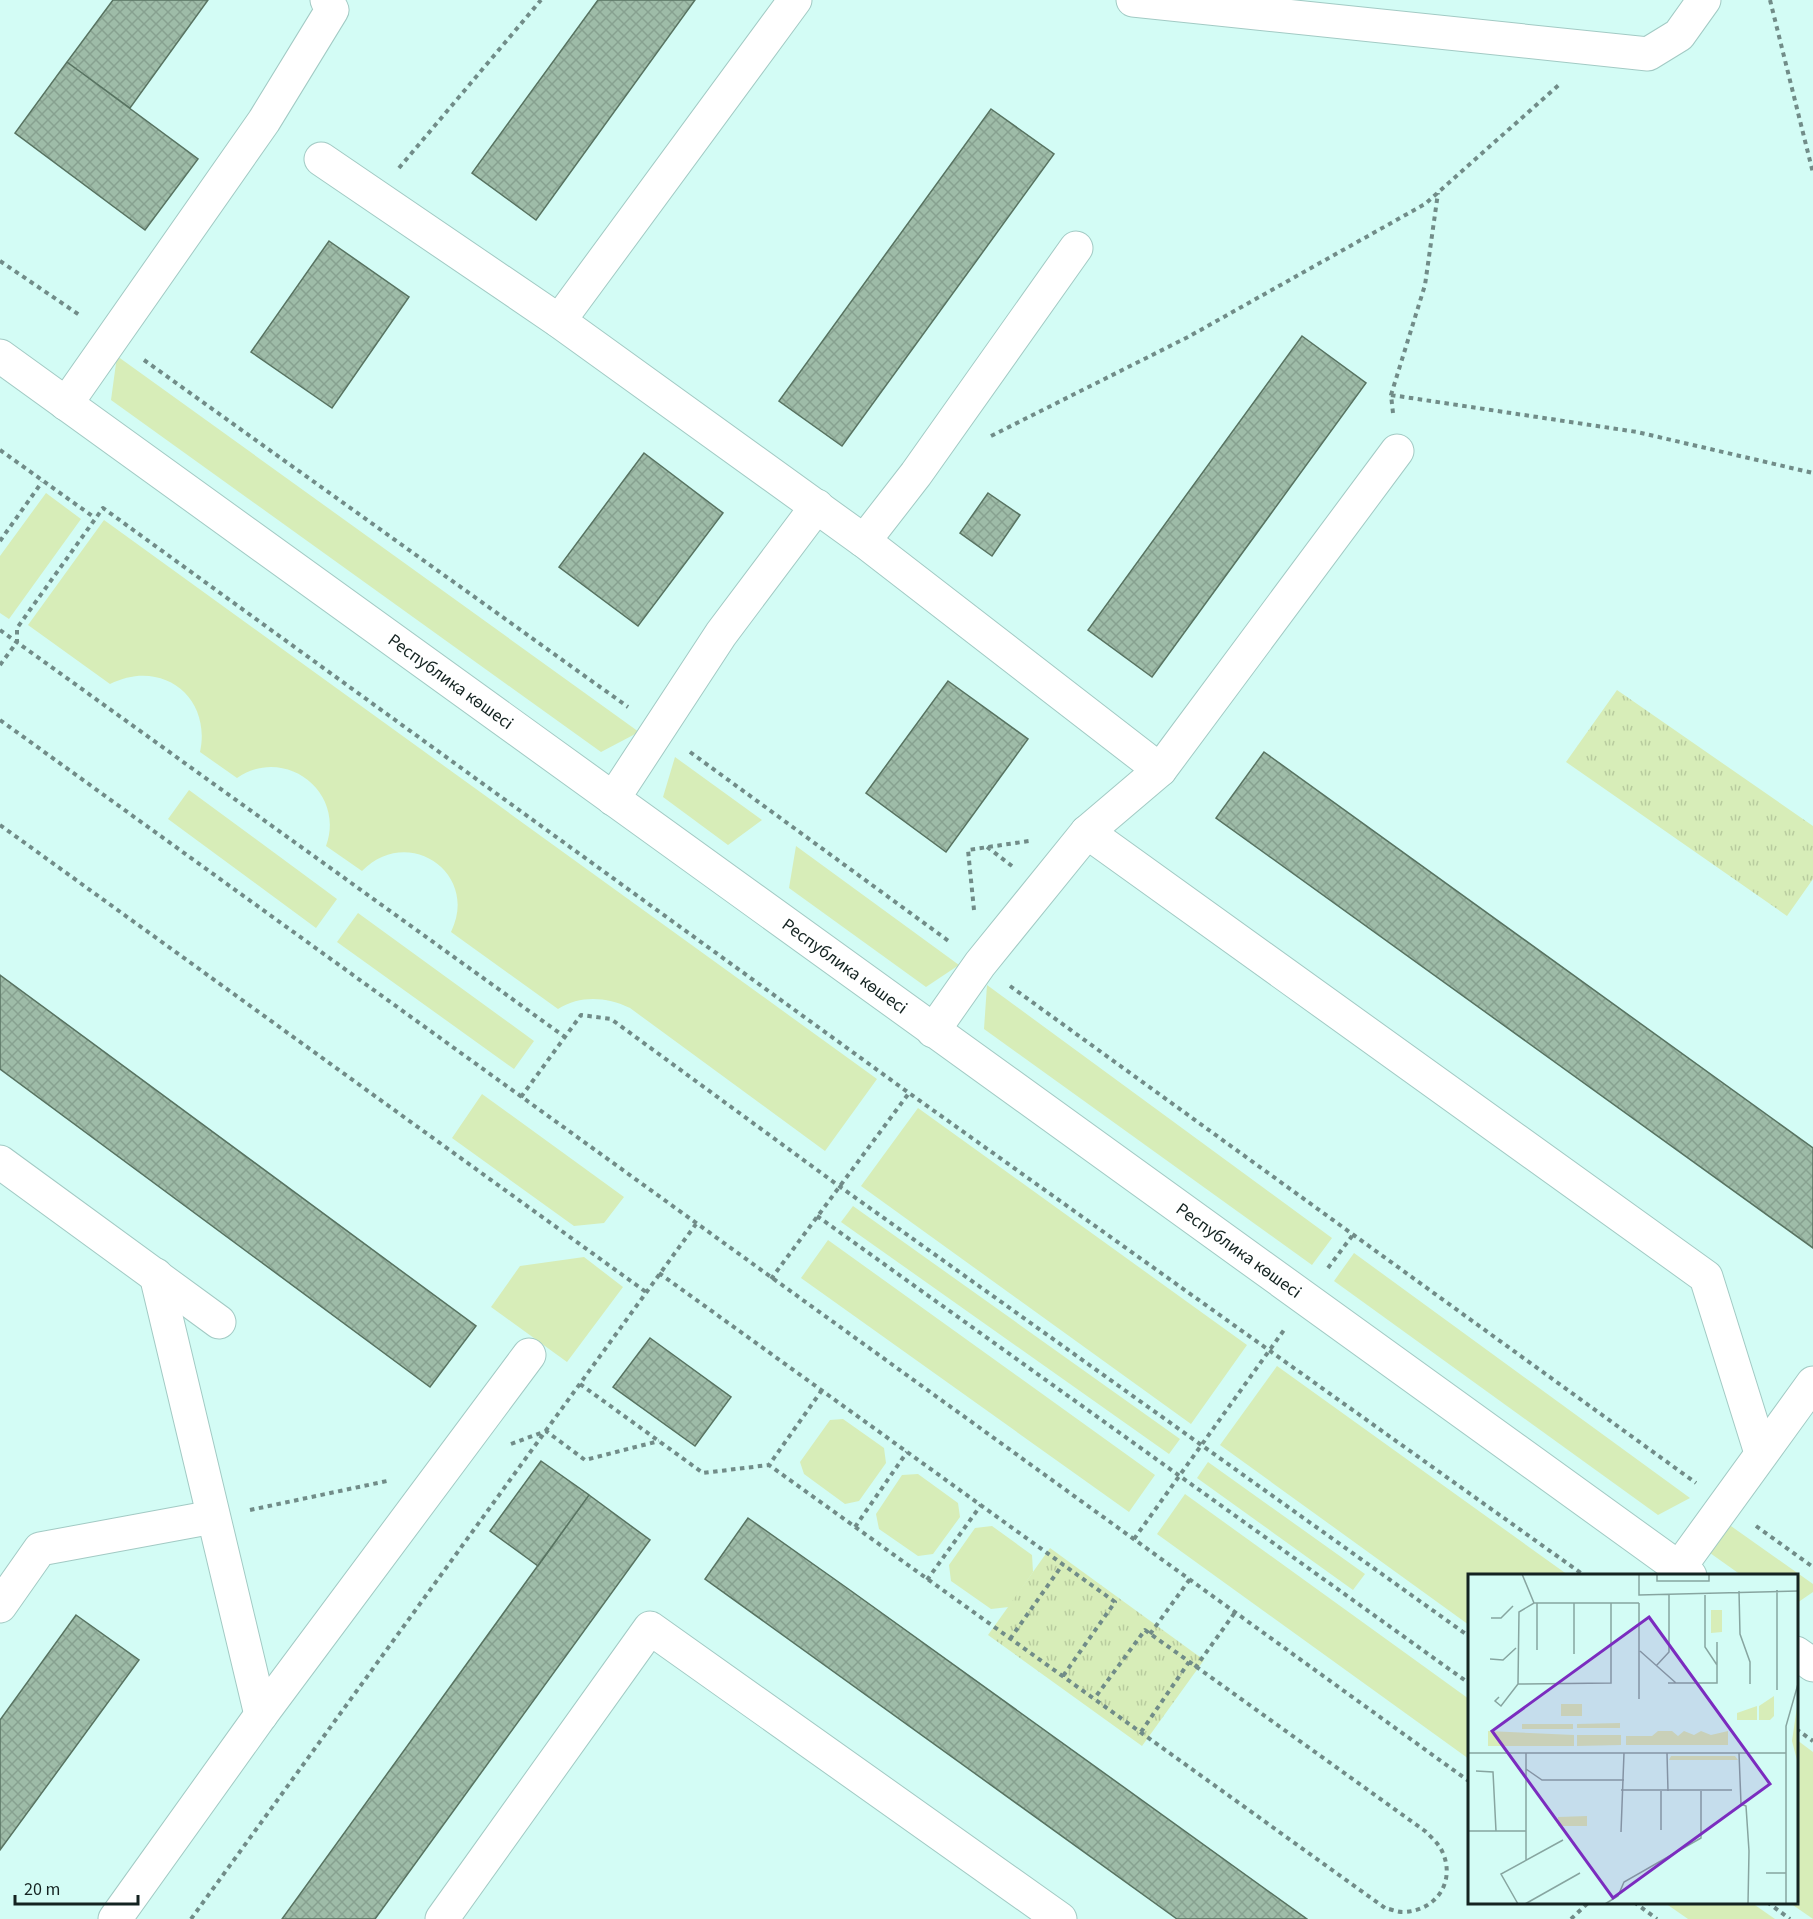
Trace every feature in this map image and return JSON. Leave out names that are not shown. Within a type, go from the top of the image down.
[{"type":"street","points":[[66,404],[264,121],[332,10],[327,0]]},
{"type":"street","points":[[559,321],[795,0]]},
{"type":"street","points":[[1133,0],[1648,54],[1679,35],[1704,0]]},
{"type":"street","points":[[321,159],[559,321],[817,506],[1160,770]]},
{"type":"street","points":[[864,541],[916,474],[1076,248]]},
{"type":"street","name":"Республика көшесі","points":[[0,356],[1684,1572]]},
{"type":"street","points":[[933,1031],[980,964],[1088,832],[1160,770],[1397,451]]},
{"type":"street","points":[[613,799],[721,634],[817,506]]},
{"type":"street","points":[[1088,832],[1706,1277],[1761,1453]]},
{"type":"street","points":[[0,1162],[219,1322]]},
{"type":"street","points":[[156,1275],[261,1715]]},
{"type":"street","points":[[115,1919],[261,1715],[529,1355]]},
{"type":"street","points":[[1684,1572],[1725,1503],[1813,1383]]},
{"type":"street","points":[[0,1606],[40,1549],[213,1517]]},
{"type":"street","points":[[442,1919],[650,1628],[1060,1919]]},
{"type":"street","points":[[1798,1654],[1813,1665]]},
{"type":"path","points":[[375,196],[541,0]]},
{"type":"path","points":[[1770,0],[1813,173]]},
{"type":"path","points":[[989,437],[1188,337],[1425,204],[1599,49]]},
{"type":"path","points":[[1397,451],[1390,395],[1425,285],[1438,193]]},
{"type":"path","points":[[0,261],[114,338],[660,730],[1352,1236],[1813,1567]]},
{"type":"path","points":[[1390,395],[1637,432],[1813,473]]},
{"type":"path","points":[[0,450],[95,518]]},
{"type":"path","points":[[0,541],[42,482]]},
{"type":"path","points":[[0,665],[17,642],[17,628],[103,508],[909,1093],[1584,1574]]},
{"type":"path","points":[[0,630],[565,1036]]},
{"type":"path","points":[[0,720],[1468,1781]]},
{"type":"path","points":[[0,825],[646,1292]]},
{"type":"path","points":[[521,1097],[581,1015],[611,1019],[839,1186],[1468,1636]]},
{"type":"path","points":[[771,1279],[909,1093]]},
{"type":"path","points":[[817,1216],[1468,1683]]},
{"type":"path","points":[[191,1919],[696,1224]]},
{"type":"path","points":[[659,1273],[1115,1602],[1063,1677]]},
{"type":"path","points":[[1134,1539],[1269,1351]]},
{"type":"path","points":[[579,1384],[703,1473],[769,1465],[927,1580],[1094,1700],[1141,1732],[1385,1908],[1403,1912],[1420,1908],[1437,1897],[1448,1882],[1447,1866],[1440,1847],[1425,1831],[1145,1630],[1094,1700]]},
{"type":"path","points":[[769,1465],[822,1390]]},
{"type":"path","points":[[855,1527],[907,1452]]},
{"type":"path","points":[[927,1580],[981,1505]]},
{"type":"path","points":[[1010,1639],[1063,1564]]},
{"type":"path","points":[[1150,1634],[1190,1579]]},
{"type":"path","points":[[1196,1668],[1236,1611]]},
{"type":"path","points":[[1141,1732],[1189,1662]]},
{"type":"path","points":[[1798,1730],[1813,1741]]},
{"type":"path","points":[[1571,1919],[1587,1904]]},
{"type":"path","points":[[1637,1904],[1657,1919]]},
{"type":"path","points":[[1770,1904],[1790,1919]]},
{"type":"green space","points":[[117,356],[639,732],[601,752],[111,400]]},
{"type":"green space","points":[[46,493],[81,519],[9,619],[0,613],[0,556]]},
{"type":"green space","points":[[104,520],[877,1079],[825,1151],[630,1008],[594,999],[576,1001],[558,1009],[451,932],[457,911],[456,891],[448,874],[435,862],[418,854],[399,852],[380,858],[362,871],[326,846],[330,826],[327,808],[319,792],[307,779],[291,771],[274,767],[255,769],[237,778],[200,752],[202,732],[198,714],[190,699],[179,687],[164,679],[147,676],[129,677],[110,684],[28,625]]},
{"type":"green space","points":[[1617,690],[1813,826],[1813,879],[1787,916],[1566,762]]},
{"type":"green space","points":[[675,757],[762,820],[728,845],[663,797]]},
{"type":"green space","points":[[189,790],[337,899],[316,928],[168,819]]},
{"type":"green space","points":[[796,846],[959,965],[926,987],[789,888]]},
{"type":"green space","points":[[358,913],[534,1041],[514,1069],[337,942]]},
{"type":"green space","points":[[987,985],[1332,1238],[1312,1265],[984,1029]]},
{"type":"green space","points":[[482,1094],[624,1197],[604,1223],[574,1226],[452,1138]]},
{"type":"green space","points":[[918,1108],[1247,1345],[1191,1424],[861,1186]]},
{"type":"green space","points":[[853,1206],[1180,1439],[1169,1454],[841,1222]]},
{"type":"green space","points":[[828,1240],[1155,1475],[1129,1512],[801,1278]]},
{"type":"green space","points":[[1354,1253],[1690,1498],[1658,1515],[1334,1281]]},
{"type":"green space","points":[[584,1257],[623,1287],[567,1362],[491,1307],[520,1266]]},
{"type":"green space","points":[[1277,1366],[1567,1574],[1468,1574],[1468,1624],[1220,1445]]},
{"type":"green space","points":[[843,1419],[884,1448],[886,1463],[859,1501],[845,1504],[804,1474],[800,1462],[830,1420]]},
{"type":"green space","points":[[1208,1462],[1365,1574],[1353,1590],[1197,1478]]},
{"type":"green space","points":[[918,1474],[958,1503],[960,1517],[933,1554],[918,1556],[879,1529],[876,1514],[902,1475]]},
{"type":"green space","points":[[1185,1494],[1468,1698],[1468,1758],[1157,1534]]},
{"type":"green space","points":[[1721,1519],[1813,1584],[1813,1592],[1798,1602],[1798,1574],[1740,1574],[1710,1553]]},
{"type":"green space","points":[[992,1526],[1032,1555],[1033,1572],[1009,1607],[991,1609],[951,1581],[949,1565],[975,1528]]},
{"type":"green space","points":[[1050,1548],[1204,1660],[1142,1746],[988,1635]]},
{"type":"green space","points":[[1798,1741],[1813,1752],[1813,1919],[1791,1904],[1798,1904]]},
{"type":"green space","points":[[1666,1904],[1753,1904],[1775,1919],[1688,1919]]},
{"type":"building","points":[[113,0],[208,0],[130,108],[67,62]]},
{"type":"building","points":[[598,0],[695,0],[536,220],[472,173]]},
{"type":"building","points":[[67,62],[198,159],[145,230],[15,133]]},
{"type":"building","points":[[991,109],[1054,154],[842,446],[779,401]]},
{"type":"building","points":[[329,241],[409,297],[332,408],[251,352]]},
{"type":"building","points":[[1302,336],[1366,383],[1152,677],[1088,630]]},
{"type":"building","points":[[644,453],[723,513],[638,626],[559,567]]},
{"type":"building","points":[[988,493],[1020,515],[992,556],[960,533]]},
{"type":"building","points":[[948,681],[1028,739],[946,852],[866,793]]},
{"type":"building","points":[[1264,752],[1813,1148],[1813,1248],[1216,818]]},
{"type":"building","points":[[0,975],[476,1326],[430,1387],[0,1069]]},
{"type":"building","points":[[650,1338],[731,1397],[695,1446],[613,1387]]},
{"type":"building","points":[[541,1461],[589,1495],[538,1566],[490,1531]]},
{"type":"building","points":[[589,1495],[650,1540],[375,1919],[282,1919]]},
{"type":"building","points":[[748,1518],[1307,1919],[1177,1919],[705,1579]]},
{"type":"building","points":[[76,1615],[139,1660],[0,1850],[0,1720]]}]
